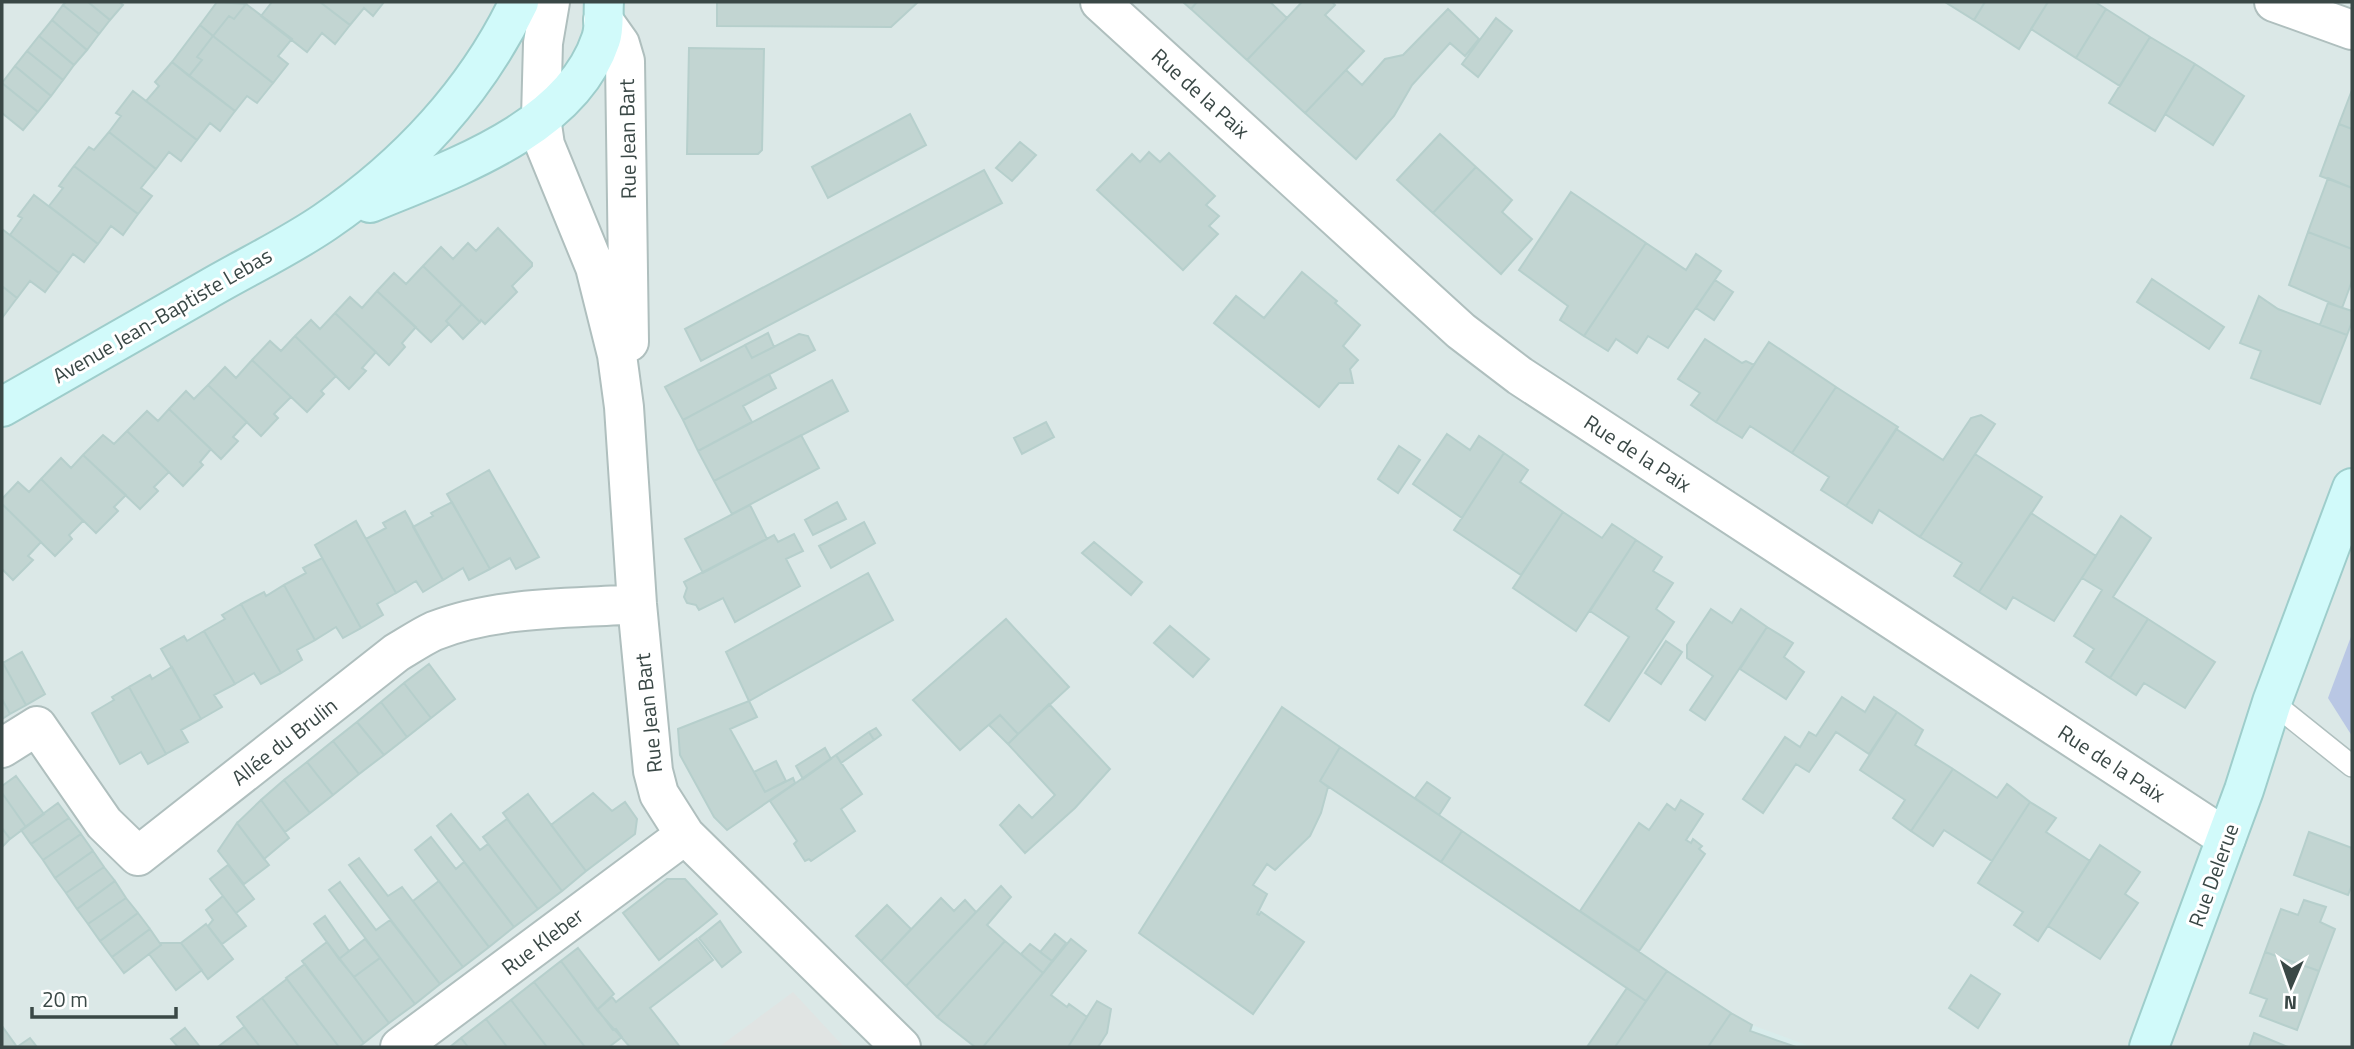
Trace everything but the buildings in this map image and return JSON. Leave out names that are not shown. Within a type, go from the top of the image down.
[{"type":"street","name":"Avenue Jean-Baptiste Lebas","points":[[323,223],[387,175],[421,143],[475,79],[502,39],[519,2]]},
{"type":"street","name":"Rue Jean Bart","points":[[550,2],[543,43],[541,118],[545,145],[595,267],[617,355],[624,407],[637,604],[653,771],[659,793],[685,835],[901,1047]]},
{"type":"street","name":"Rue de la Paix","points":[[1100,2],[1486,351],[2226,838]]},
{"type":"street","points":[[2274,2],[2352,30]]},
{"type":"street","name":"Avenue Jean-Baptiste Lebas","points":[[2,407],[323,223],[475,159],[511,139],[541,118],[577,82],[590,63],[602,37],[603,11]]},
{"type":"street","name":"Rue Jean Bart","points":[[603,11],[620,44],[625,61],[627,88],[630,328],[624,407]]},
{"type":"street","name":"Rue Delerue","points":[[2150,1047],[2352,488]]},
{"type":"street","name":"Allée du Brulin","points":[[2,748],[37,726],[104,823],[138,856],[396,653],[432,632],[470,620],[524,612],[637,604]]},
{"type":"street","name":"Rue Kleber","points":[[400,1047],[685,835]]},
{"type":"lane","points":[[2273,702],[2352,766]]},
{"type":"shaded area","points":[[2,2],[2352,2],[2352,1047],[2,1047]]},
{"type":"shaded area","points":[[2352,634],[2352,736],[2328,698]]},
{"type":"shaded area","points":[[793,992],[844,1047],[719,1047]]},
{"type":"shaded area","points":[[1731,1013],[1744,1022],[1812,1047],[1708,1047]]}]
